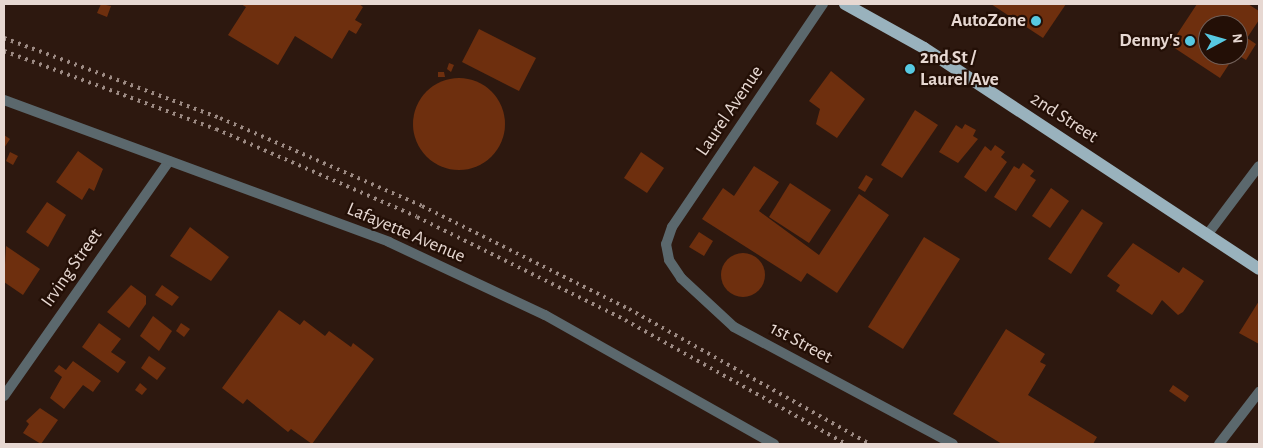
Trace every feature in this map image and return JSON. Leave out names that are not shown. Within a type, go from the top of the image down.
[{"type":"main road","name":"2nd Street","points":[[845,4],[924,48],[1259,269]]},
{"type":"street","name":"Laurel Avenue","points":[[667,238],[823,4]]},
{"type":"street","name":"Lafayette Avenue","points":[[4,100],[389,242],[545,314],[774,444]]},
{"type":"street","name":"Irving Street","points":[[4,396],[170,161]]},
{"type":"street","points":[[1207,235],[1259,166]]},
{"type":"street","name":"1st Street","points":[[667,238],[675,270],[734,326],[953,444]]},
{"type":"street","points":[[1219,444],[1259,392]]},
{"type":"building","points":[[101,4],[111,6],[107,17],[97,13]]},
{"type":"building","points":[[241,4],[359,4],[363,7],[355,20],[362,24],[356,34],[349,30],[332,59],[295,36],[278,65],[228,35],[246,7]]},
{"type":"building","name":"AutoZone","points":[[991,4],[1066,4],[1043,38]]},
{"type":"building","points":[[1197,4],[1248,4],[1259,11],[1259,20],[1248,36],[1248,15],[1198,15],[1198,63],[1170,45]]},
{"type":"building","points":[[479,29],[536,58],[519,91],[462,62]]},
{"type":"building","points":[[1248,39],[1256,44],[1248,57]]},
{"type":"building","points":[[449,63],[454,65],[451,72],[447,69]]},
{"type":"building","points":[[1200,65],[1228,65],[1220,78]]},
{"type":"building","points":[[831,71],[865,99],[837,138],[816,124],[820,109],[809,101]]},
{"type":"building","points":[[438,72],[444,72],[445,77],[438,77]]},
{"type":"building","points":[[459,78],[477,81],[492,91],[502,106],[505,124],[502,142],[492,157],[477,167],[459,170],[441,167],[426,157],[416,142],[413,124],[416,106],[426,91],[441,81]]},
{"type":"building","points":[[915,110],[938,125],[902,178],[881,165]]},
{"type":"building","points":[[965,124],[976,130],[973,136],[978,139],[958,163],[939,152],[956,125],[962,129]]},
{"type":"building","points":[[4,135],[10,139],[4,148]]},
{"type":"building","points":[[995,145],[1005,152],[1001,157],[1007,162],[986,192],[964,177],[985,146],[991,151]]},
{"type":"building","points":[[78,151],[103,169],[94,191],[89,188],[82,200],[56,182]]},
{"type":"building","points":[[10,152],[18,156],[13,165],[6,161]]},
{"type":"building","points":[[641,152],[664,168],[647,193],[624,178]]},
{"type":"building","points":[[1023,163],[1034,171],[1030,176],[1036,180],[1016,211],[994,197],[1014,166],[1019,169]]},
{"type":"building","points":[[754,166],[779,182],[759,211],[819,255],[859,194],[889,215],[837,293],[807,273],[801,282],[702,219],[723,188],[734,196]]},
{"type":"building","points":[[866,175],[873,179],[865,192],[858,188]]},
{"type":"building","points":[[790,183],[831,210],[809,243],[769,217]]},
{"type":"building","points":[[1051,188],[1069,201],[1050,228],[1032,216]]},
{"type":"building","points":[[47,202],[66,215],[48,247],[26,232]]},
{"type":"building","points":[[1082,209],[1103,223],[1071,274],[1048,259]]},
{"type":"building","points":[[190,227],[229,257],[211,281],[170,256]]},
{"type":"building","points":[[699,232],[713,241],[704,256],[689,247]]},
{"type":"building","points":[[924,237],[960,259],[903,349],[868,327]]},
{"type":"building","points":[[1133,243],[1179,273],[1183,267],[1204,281],[1183,312],[1178,315],[1162,300],[1152,315],[1116,291],[1120,285],[1107,276]]},
{"type":"building","points":[[6,246],[40,269],[23,295],[4,282]]},
{"type":"building","points":[[739,253],[747,253],[759,259],[765,275],[759,291],[747,297],[739,297],[727,291],[721,279],[721,271],[727,259]]},
{"type":"building","points":[[131,285],[146,296],[146,304],[129,328],[107,312]]},
{"type":"building","points":[[162,285],[179,297],[172,306],[155,295]]},
{"type":"building","points":[[1259,301],[1259,344],[1239,333]]},
{"type":"building","points":[[279,310],[300,325],[304,320],[325,336],[329,331],[351,347],[353,343],[374,359],[312,444],[291,429],[288,432],[247,399],[243,404],[222,388]]},
{"type":"building","points":[[153,316],[172,331],[159,351],[140,336]]},
{"type":"building","points":[[99,323],[121,339],[111,352],[126,362],[118,373],[82,347]]},
{"type":"building","points":[[181,323],[190,329],[184,337],[176,331]]},
{"type":"building","points":[[1006,329],[1045,354],[1040,362],[1046,365],[1028,395],[1097,437],[1093,444],[1002,444],[953,414]]},
{"type":"building","points":[[149,356],[166,368],[157,380],[141,368]]},
{"type":"building","points":[[73,361],[101,381],[93,392],[83,385],[64,409],[50,398],[62,377],[54,371],[59,365],[66,370]]},
{"type":"building","points":[[140,383],[147,389],[142,395],[135,390]]},
{"type":"building","points":[[1173,385],[1189,396],[1185,402],[1169,391]]},
{"type":"building","points":[[40,408],[58,420],[41,444],[23,433],[29,424],[26,421]]},
{"type":"railway","points":[[4,38],[220,118],[422,206],[629,309],[870,444]]},
{"type":"railway","points":[[4,51],[216,129],[417,217],[625,320],[846,444]]},
{"type":"place","name":"AutoZone","points":[[1036,21]]},
{"type":"place","name":"Denny's","points":[[1190,41]]},
{"type":"place","name":"2nd St / Laurel Ave","points":[[910,69]]}]
